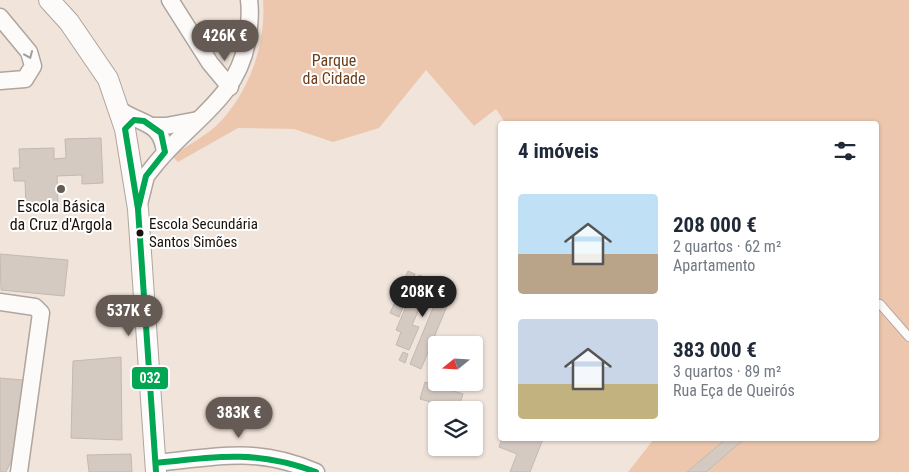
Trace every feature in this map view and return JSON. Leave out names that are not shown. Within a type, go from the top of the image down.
[{"type":"street","points":[[49,0],[94,55],[108,79],[126,120],[138,209],[156,468],[202,456],[254,455],[282,459],[316,472]]},
{"type":"street","points":[[170,0],[210,63],[230,87]]},
{"type":"street","points":[[138,209],[146,176],[165,152],[230,87],[243,60],[249,30],[249,0]]},
{"type":"street","points":[[0,17],[29,52],[33,66],[25,79],[0,81]]},
{"type":"street","points":[[126,120],[152,126],[198,120]]},
{"type":"street","points":[[152,126],[161,133],[165,152]]},
{"type":"street","points":[[130,159],[143,166],[154,166]]},
{"type":"street","points":[[0,302],[35,307],[41,313],[20,472]]},
{"type":"lane","points":[[880,304],[909,337]]},
{"type":"green space","name":"Parque da Cidade","points":[[263,0],[909,0],[909,472],[628,472],[652,441],[879,441],[879,121],[504,121],[496,109],[474,126],[426,70],[379,128],[333,142],[294,129],[238,128],[178,162],[172,156],[204,135],[222,120],[241,93],[255,64],[262,32]]},
{"type":"building","points":[[101,138],[103,183],[82,184],[82,175],[57,176],[58,206],[26,208],[25,181],[14,181],[13,168],[20,168],[19,149],[54,148],[54,159],[66,158],[65,139]]},
{"type":"building","points":[[0,254],[68,260],[64,296],[1,290]]},
{"type":"building","points":[[408,271],[415,274],[412,283],[404,280]]},
{"type":"building","points":[[419,275],[454,289],[435,336],[428,336],[428,352],[421,369],[410,364],[437,298],[426,293],[412,325],[419,327],[409,350],[396,345],[401,332],[396,330]]},
{"type":"building","points":[[394,304],[403,307],[399,317],[390,313]]},
{"type":"building","points":[[403,352],[408,354],[405,363],[399,360]]},
{"type":"building","points":[[121,357],[122,440],[71,438],[73,361]]},
{"type":"building","points":[[0,378],[23,380],[17,448],[6,472],[0,472]]},
{"type":"building","points":[[425,382],[428,383],[428,391],[454,391],[463,394],[461,401],[428,401],[420,399]]},
{"type":"building","points":[[501,441],[542,441],[530,472],[510,472],[517,454],[499,447]]},
{"type":"building","points":[[724,441],[742,441],[706,472],[687,472]]},
{"type":"building","points":[[131,454],[132,472],[89,472],[87,455]]},
{"type":"transit line","name":"032","points":[[134,120],[144,121],[161,133],[165,152],[146,176],[138,209],[125,129],[134,120]]},
{"type":"transit line","name":"032","points":[[138,209],[156,472]]},
{"type":"transit line","name":"032","points":[[156,463],[198,458],[256,458],[275,460],[316,472]]},
{"type":"place","name":"Escola Básica da Cruz d'Argola","points":[[61,189]]},
{"type":"place","name":"Escola Secundária Santos Simões","points":[[140,233]]}]
